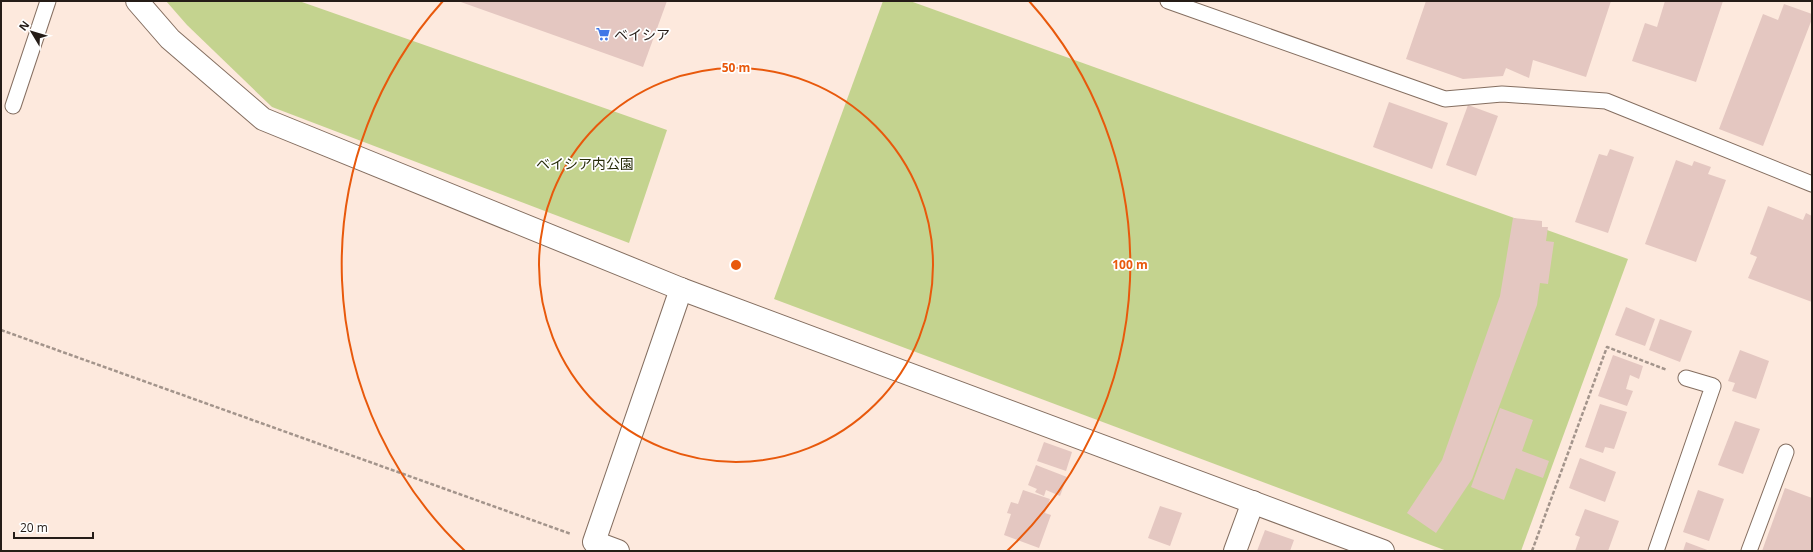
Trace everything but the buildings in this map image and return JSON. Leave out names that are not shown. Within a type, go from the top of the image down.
[{"type":"street","points":[[137,1],[170,38],[263,119],[681,289],[1383,551]]},
{"type":"street","points":[[618,551],[594,542],[681,289]]},
{"type":"street","points":[[1235,551],[1253,502]]},
{"type":"lane","points":[[13,106],[48,1]]},
{"type":"lane","points":[[1168,1],[1445,99],[1502,94],[1606,101],[1812,184]]},
{"type":"lane","points":[[1656,551],[1713,386],[1686,378]]},
{"type":"lane","points":[[1749,551],[1786,452]]},
{"type":"path","points":[[1,330],[594,542]]},
{"type":"path","points":[[1532,551],[1607,347],[1686,378]]},
{"type":"green space","name":"ベイシア内公園","points":[[166,1],[299,1],[667,130],[629,243],[272,107],[187,25]]},
{"type":"green space","points":[[883,1],[910,1],[1628,259],[1521,551],[1447,551],[774,299]]},
{"type":"place","name":"ベイシア","points":[[603,34]]}]
